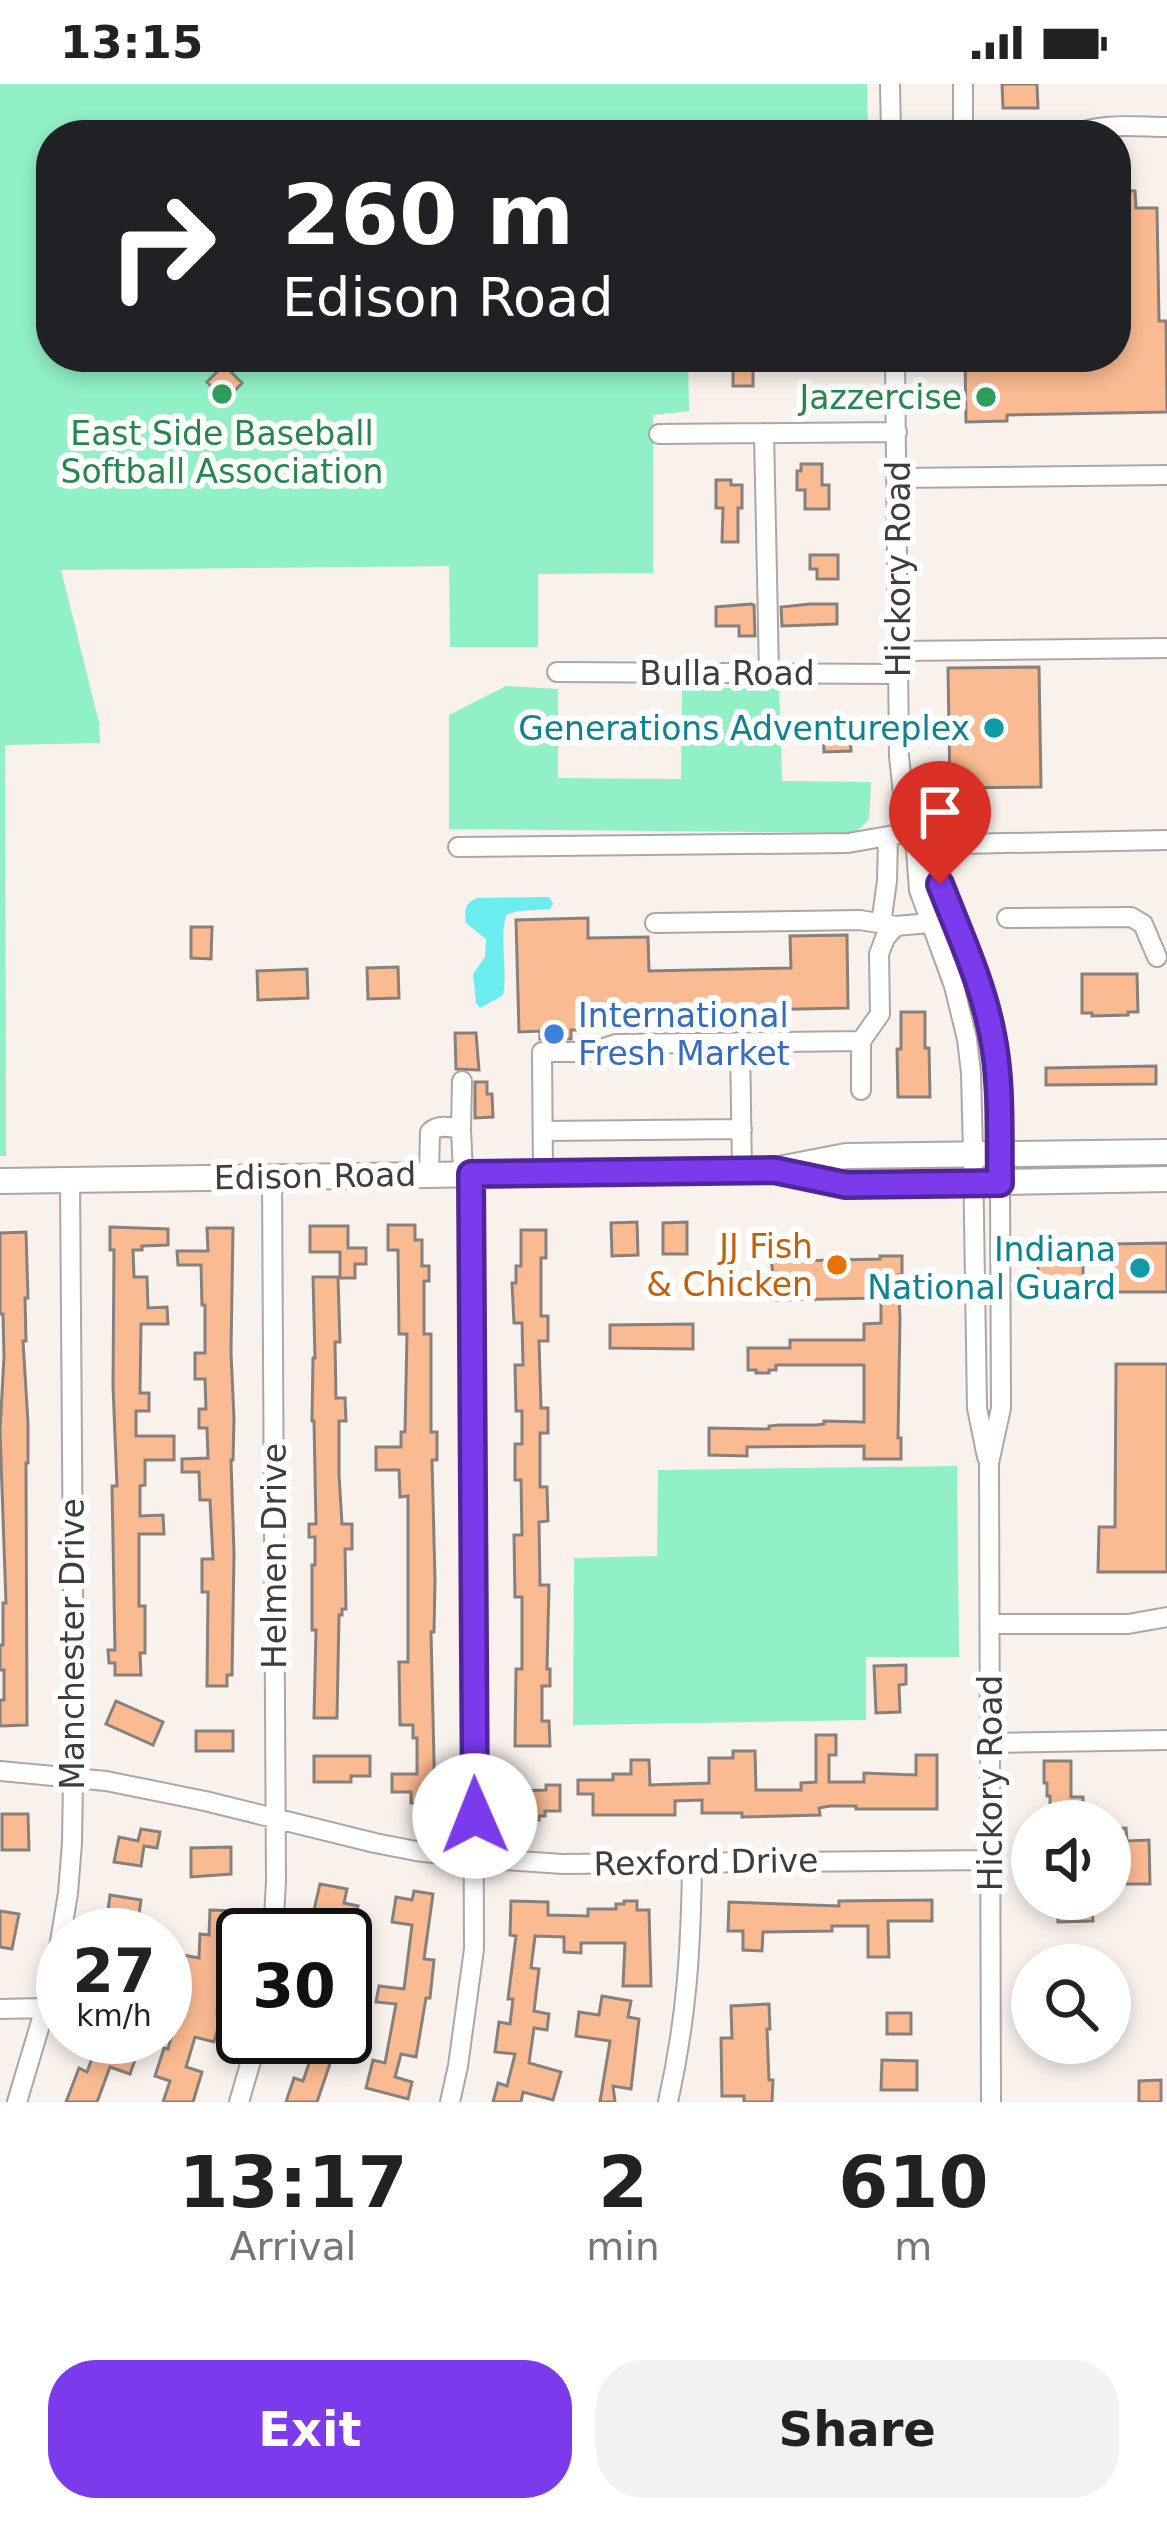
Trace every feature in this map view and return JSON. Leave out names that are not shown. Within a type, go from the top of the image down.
[{"type":"main road","name":"Edison Road","points":[[0,1180],[742,1171],[846,1156],[1167,1152]]},
{"type":"main road","name":"Edison Road","points":[[774,1170],[846,1185],[1167,1179]]},
{"type":"street","points":[[890,84],[891,120]]},
{"type":"street","points":[[963,84],[963,120]]},
{"type":"street","points":[[1131,128],[1167,127]]},
{"type":"street","name":"Hickory Road","points":[[896,372],[899,756],[919,890],[963,1014],[971,1073],[977,1408],[988,1463],[991,2102]]},
{"type":"street","points":[[764,433],[769,672]]},
{"type":"street","points":[[659,434],[897,433]]},
{"type":"street","points":[[898,478],[1167,476]]},
{"type":"street","points":[[898,651],[1167,648]]},
{"type":"street","name":"Bulla Road","points":[[557,672],[898,674]]},
{"type":"street","points":[[861,1090],[860,1041],[879,1017],[879,954],[889,925],[887,836]]},
{"type":"street","points":[[458,847],[848,843],[887,836],[958,844],[1167,840]]},
{"type":"street","name":"Hickory Road","points":[[914,842],[940,884],[987,1010],[997,1070],[1001,1408],[988,1463]]},
{"type":"street","points":[[1007,918],[1131,917],[1143,924],[1157,957]]},
{"type":"street","points":[[655,923],[929,922]]},
{"type":"street","points":[[543,1173],[542,1052],[592,1052],[616,1044],[860,1041]]},
{"type":"street","points":[[740,1042],[742,1171]]},
{"type":"street","points":[[450,2102],[471,1991],[476,1858],[462,1081]]},
{"type":"street","points":[[429,1175],[430,1132],[435,1128],[461,1130]]},
{"type":"street","points":[[543,1131],[742,1129]]},
{"type":"street","name":"Helmen Drive","points":[[272,1177],[274,1908]]},
{"type":"street","name":"Manchester Drive","points":[[66,1908],[73,1776],[70,1179]]},
{"type":"street","points":[[990,1624],[1127,1624],[1167,1617]]},
{"type":"street","points":[[990,1743],[1167,1740]]},
{"type":"street","name":"Rexford Drive","points":[[0,1772],[73,1776],[205,1801],[416,1852],[476,1858],[563,1864],[990,1860]]},
{"type":"street","points":[[668,2102],[682,2043],[690,1971],[692,1862]]},
{"type":"street","points":[[0,2009],[36,2008]]},
{"type":"street","name":"Manchester Drive","points":[[16,2102],[36,2037]]},
{"type":"street","points":[[239,2102],[250,2064]]},
{"type":"green space","points":[[0,84],[867,84],[868,120],[36,120],[36,372],[688,372],[689,411],[653,415],[653,573],[538,574],[538,647],[450,647],[449,566],[61,570],[100,743],[5,745],[6,1156],[0,1156]]},
{"type":"green space","points":[[506,686],[558,689],[558,778],[681,779],[682,688],[779,688],[782,781],[871,782],[869,819],[855,833],[449,829],[449,715]]},
{"type":"green space","points":[[957,1466],[959,1657],[866,1657],[866,1720],[573,1725],[574,1558],[657,1556],[658,1470]]},
{"type":"water","points":[[549,897],[550,909],[506,915],[503,995],[480,1008],[473,974],[485,957],[486,939],[466,923],[468,904],[478,898]]},
{"type":"building","points":[[1002,84],[1037,84],[1038,108],[1003,108]]},
{"type":"building","points":[[1131,191],[1135,191],[1136,208],[1157,208],[1167,412],[1007,415],[1007,421],[966,422],[965,372],[1131,372]]},
{"type":"building","points":[[217,372],[231,372],[242,383],[225,401],[207,382]]},
{"type":"building","points":[[733,372],[753,372],[753,386],[733,386]]},
{"type":"building","points":[[801,464],[822,464],[822,485],[829,485],[829,509],[805,509],[805,490],[797,490]]},
{"type":"building","points":[[716,480],[742,485],[738,542],[722,542],[723,508],[716,508]]},
{"type":"building","points":[[810,555],[838,555],[838,579],[817,579],[817,569],[810,569]]},
{"type":"building","points":[[751,604],[755,636],[739,636],[739,626],[716,626],[716,607]]},
{"type":"building","points":[[837,604],[837,624],[782,626],[781,607]]},
{"type":"building","name":"Generations Adventureplex","points":[[1039,667],[1041,787],[950,788],[948,668]]},
{"type":"building","points":[[850,731],[851,751],[824,752],[823,732]]},
{"type":"building","points":[[588,918],[588,938],[648,937],[649,971],[791,968],[790,936],[847,935],[848,1008],[594,1013],[594,1030],[571,1030],[571,1039],[540,1039],[540,1031],[519,1032],[516,920]]},
{"type":"building","points":[[191,927],[212,927],[211,959],[191,958]]},
{"type":"building","points":[[398,967],[399,998],[368,999],[367,968]]},
{"type":"building","points":[[307,969],[308,998],[258,1000],[257,971]]},
{"type":"building","points":[[1082,974],[1137,974],[1138,1012],[1082,1013]]},
{"type":"building","points":[[901,1012],[925,1012],[930,1097],[898,1097]]},
{"type":"building","points":[[455,1033],[476,1033],[479,1070],[456,1069]]},
{"type":"building","points":[[1156,1066],[1156,1084],[1046,1085],[1046,1068]]},
{"type":"building","points":[[475,1082],[487,1082],[493,1117],[475,1118]]},
{"type":"building","points":[[637,1222],[638,1255],[612,1256],[611,1223]]},
{"type":"building","points":[[687,1222],[687,1254],[663,1254],[663,1223]]},
{"type":"building","points":[[388,1225],[415,1225],[415,1240],[422,1240],[422,1266],[429,1266],[429,1281],[424,1281],[424,1334],[431,1334],[431,1432],[437,1432],[437,1460],[432,1460],[435,1580],[431,1632],[435,1803],[411,1803],[411,1792],[392,1792],[392,1774],[417,1774],[417,1738],[413,1738],[413,1725],[400,1725],[399,1662],[408,1662],[408,1496],[400,1497],[399,1470],[376,1470],[376,1447],[401,1447],[401,1432],[405,1432],[407,1334],[399,1334],[398,1250],[388,1250]]},
{"type":"building","points":[[310,1226],[348,1226],[348,1248],[366,1248],[366,1264],[355,1264],[355,1278],[340,1278],[340,1252],[310,1252]]},
{"type":"building","points":[[110,1227],[168,1229],[168,1245],[133,1250],[134,1277],[147,1277],[148,1308],[167,1307],[168,1324],[141,1324],[140,1393],[149,1393],[149,1411],[136,1411],[136,1436],[174,1436],[174,1460],[145,1460],[145,1485],[140,1486],[140,1516],[163,1515],[164,1534],[139,1534],[139,1606],[145,1606],[141,1675],[115,1675],[108,1650],[115,1650],[112,1486],[117,1486]]},
{"type":"building","points":[[207,1228],[233,1228],[234,1553],[232,1675],[227,1675],[227,1686],[207,1686],[208,1592],[202,1592],[202,1559],[213,1559],[210,1500],[200,1500],[199,1472],[182,1472],[182,1459],[208,1458],[207,1428],[199,1428],[199,1409],[206,1409],[205,1379],[195,1379],[195,1353],[205,1353],[205,1305],[201,1265],[178,1265],[177,1251],[208,1251]]},
{"type":"building","points":[[521,1230],[546,1230],[541,1316],[548,1316],[548,1341],[539,1341],[541,1408],[548,1408],[548,1433],[540,1433],[540,1487],[547,1487],[548,1521],[539,1522],[540,1585],[549,1585],[550,1686],[542,1686],[542,1721],[549,1721],[550,1746],[515,1746],[522,1597],[515,1597],[514,1535],[522,1535],[515,1444],[522,1444],[522,1411],[516,1411],[515,1365],[523,1365],[522,1323],[514,1323],[512,1283],[516,1283],[516,1266],[521,1266]]},
{"type":"building","points":[[26,1232],[27,1725],[0,1726],[4,1670],[0,1670],[0,1645],[6,1603],[0,1233]]},
{"type":"building","name":"Indiana National Guard","points":[[1167,1243],[1167,1292],[1114,1292],[1113,1244]]},
{"type":"building","points":[[1038,1252],[1083,1252],[1083,1287],[1038,1287]]},
{"type":"building","points":[[902,1256],[902,1275],[898,1275],[901,1459],[864,1459],[864,1446],[747,1447],[747,1456],[709,1455],[709,1428],[864,1422],[864,1365],[776,1365],[769,1373],[756,1373],[748,1370],[748,1348],[790,1348],[790,1340],[864,1340],[864,1324],[881,1323],[881,1298],[776,1300],[771,1258]]},
{"type":"building","points":[[313,1277],[338,1277],[336,1398],[345,1398],[346,1421],[339,1421],[339,1474],[342,1524],[352,1524],[352,1549],[345,1549],[346,1609],[339,1615],[337,1718],[314,1718],[315,1537],[309,1537],[309,1524],[316,1524]]},
{"type":"building","points":[[693,1324],[693,1349],[610,1348],[610,1325]]},
{"type":"building","points":[[1116,1364],[1167,1364],[1167,1572],[1098,1572],[1099,1527],[1115,1527]]},
{"type":"building","points":[[906,1665],[906,1684],[899,1685],[900,1712],[876,1713],[874,1666]]},
{"type":"building","points":[[116,1701],[163,1722],[153,1745],[106,1724]]},
{"type":"building","points":[[196,1731],[233,1731],[233,1751],[196,1751]]},
{"type":"building","points":[[816,1735],[836,1735],[836,1755],[829,1755],[829,1782],[864,1782],[864,1773],[916,1775],[916,1755],[937,1755],[937,1809],[830,1806],[819,1808],[820,1815],[742,1817],[742,1813],[702,1813],[702,1800],[675,1801],[675,1815],[593,1815],[593,1794],[578,1794],[578,1780],[613,1780],[613,1774],[631,1774],[631,1760],[649,1760],[650,1785],[709,1783],[709,1758],[733,1758],[733,1751],[755,1751],[756,1790],[801,1790],[801,1783],[816,1782]]},
{"type":"building","points":[[314,1756],[370,1756],[370,1776],[351,1776],[351,1782],[314,1782]]},
{"type":"building","points":[[1044,1761],[1071,1761],[1071,1797],[1083,1800],[1050,1800]]},
{"type":"building","points":[[546,1785],[560,1785],[560,1811],[545,1811],[539,1820],[517,1816],[517,1791],[546,1790]]},
{"type":"building","points":[[2,1814],[28,1814],[29,1850],[2,1850]]},
{"type":"building","points":[[141,1829],[160,1832],[157,1848],[144,1846],[141,1866],[114,1862],[119,1837],[138,1841]]},
{"type":"building","points":[[1149,1840],[1150,1884],[1131,1884],[1131,1841]]},
{"type":"building","points":[[231,1847],[231,1874],[191,1877],[191,1848]]},
{"type":"building","points":[[320,1884],[347,1889],[344,1903],[358,1906],[358,1908],[314,1908]]},
{"type":"building","points":[[414,1891],[433,1894],[424,1959],[434,1960],[416,2057],[401,2054],[395,2077],[412,2082],[408,2099],[366,2088],[373,2060],[385,2063],[396,2004],[376,2002],[379,1986],[404,1989],[412,1925],[392,1922],[396,1897],[412,1900]]},
{"type":"building","points":[[110,1895],[141,1900],[140,1908],[108,1908]]},
{"type":"building","points":[[932,1900],[932,1921],[888,1921],[889,1957],[868,1957],[868,1926],[763,1932],[762,1951],[743,1950],[743,1931],[728,1931],[729,1902],[839,1906],[839,1901]]},
{"type":"building","points":[[511,1901],[548,1902],[548,1915],[588,1916],[588,1909],[616,1909],[624,1901],[637,1901],[637,1910],[649,1910],[651,1986],[623,1986],[625,1943],[581,1943],[581,1953],[564,1952],[564,1937],[535,1936],[531,1968],[539,1969],[534,2011],[549,2014],[547,2030],[534,2028],[529,2063],[561,2072],[553,2100],[523,2092],[521,2102],[493,2102],[498,2083],[507,2086],[515,2054],[495,2052],[499,2022],[510,2024],[513,1999],[508,1999],[516,1936],[510,1935]]},
{"type":"building","points":[[210,1910],[216,1910],[216,2035],[214,2042],[195,2037],[192,2047],[192,1957],[199,1958],[200,1934],[209,1935]]},
{"type":"building","points":[[0,1911],[19,1914],[12,1949],[0,1947]]},
{"type":"building","points":[[602,1996],[631,2001],[628,2017],[639,2019],[631,2089],[613,2086],[615,2102],[600,2102],[610,2041],[576,2036],[579,2012],[599,2015]]},
{"type":"building","points":[[769,2004],[772,2102],[722,2096],[721,2038],[732,2038],[731,2006]]},
{"type":"building","points":[[887,2013],[911,2013],[911,2034],[887,2034]]},
{"type":"building","points":[[882,2060],[917,2061],[917,2090],[881,2090]]},
{"type":"building","points":[[90,2064],[134,2064],[130,2074],[110,2067],[97,2102],[66,2102],[79,2068],[87,2072]]},
{"type":"building","points":[[159,2064],[187,2064],[202,2072],[193,2102],[163,2102],[170,2081],[155,2076]]},
{"type":"building","points":[[309,2064],[330,2064],[317,2102],[286,2102],[294,2078],[303,2081]]},
{"type":"building","points":[[1161,2080],[1161,2102],[1139,2102],[1139,2081]]},
{"type":"place","name":"East Side Baseball Softball Association","points":[[222,394]]},
{"type":"place","name":"Jazzercise","points":[[986,397]]},
{"type":"place","name":"Generations Adventureplex","points":[[994,728]]},
{"type":"place","name":"International Fresh Market","points":[[554,1034]]},
{"type":"place","name":"JJ Fish & Chicken","points":[[837,1265]]},
{"type":"place","name":"Indiana National Guard","points":[[1140,1268]]},
{"type":"route","points":[[475,1816],[471,1174],[774,1170],[846,1185],[1000,1183],[993,1038],[940,884]]}]
